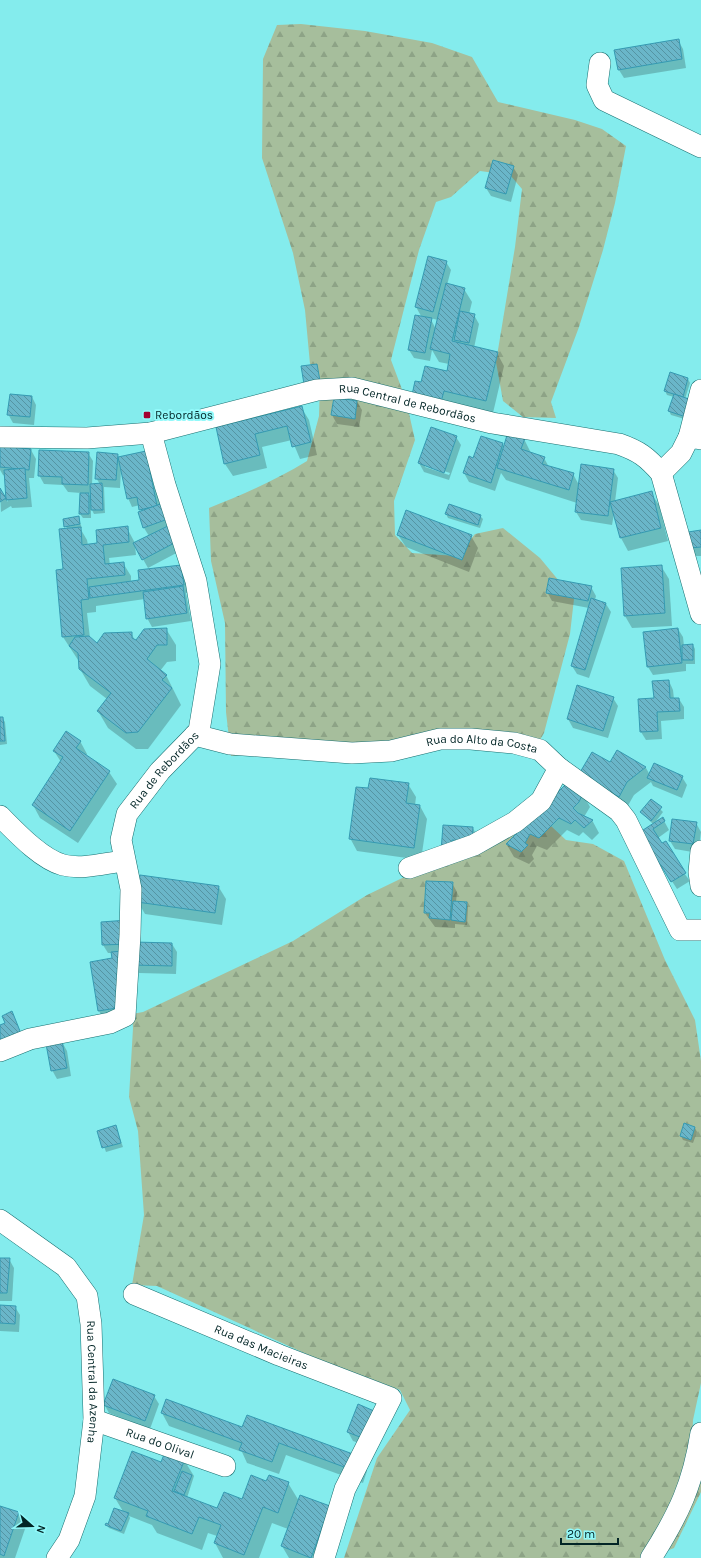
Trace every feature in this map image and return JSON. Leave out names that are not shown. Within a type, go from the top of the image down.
[{"type":"street","points":[[600,62],[597,84],[604,100],[701,147]]},
{"type":"street","name":"Rua Central de Rebordãos","points":[[0,437],[87,438],[151,433],[317,390],[352,388],[492,423],[619,444],[635,450],[648,458],[661,473],[701,614]]},
{"type":"street","points":[[661,473],[695,438],[701,390]]},
{"type":"street","name":"Rua de Rebordãos","points":[[0,1050],[30,1040],[110,1023],[125,1016],[130,935],[130,889],[121,840],[127,814],[160,771],[199,731],[210,664],[196,581],[165,485],[151,433]]},
{"type":"street","name":"Rua do Alto da Costa","points":[[195,735],[230,744],[352,753],[391,751],[440,740],[471,739],[514,743],[540,750],[559,768],[619,811],[626,820],[680,930],[701,930]]},
{"type":"street","points":[[409,868],[474,845],[515,822],[541,801],[559,768]]},
{"type":"street","points":[[0,816],[33,848],[63,865],[85,867],[124,861]]},
{"type":"street","points":[[701,851],[699,872],[701,886]]},
{"type":"street","name":"Rua Central da Azenha","points":[[0,1220],[66,1267],[87,1296],[91,1324],[94,1420],[85,1496],[69,1540],[58,1558]]},
{"type":"street","name":"Rua das Macieiras","points":[[134,1294],[279,1355],[391,1398],[345,1489],[324,1558]]},
{"type":"street","name":"Rua do Olival","points":[[94,1420],[225,1466]]},
{"type":"street","points":[[651,1558],[686,1496],[696,1465],[701,1433]]},
{"type":"green space","points":[[301,24],[365,31],[432,43],[472,57],[498,102],[575,120],[602,129],[626,146],[615,203],[603,250],[579,327],[551,402],[556,418],[523,417],[503,401],[496,362],[515,247],[522,189],[510,175],[480,171],[451,197],[436,202],[419,250],[391,360],[406,400],[415,440],[394,501],[395,535],[412,553],[457,556],[475,534],[503,528],[540,558],[574,599],[570,634],[544,733],[532,754],[419,741],[231,756],[226,712],[225,623],[211,561],[209,508],[260,486],[307,461],[319,416],[320,382],[310,364],[305,310],[293,253],[262,158],[263,59],[277,25]]},
{"type":"green space","points":[[537,813],[566,840],[593,844],[624,861],[665,960],[695,1020],[701,1061],[701,1383],[693,1420],[692,1442],[701,1448],[701,1492],[674,1548],[649,1558],[344,1558],[377,1458],[410,1410],[400,1390],[315,1358],[157,1286],[132,1285],[144,1215],[138,1131],[129,1097],[133,1028],[132,1014],[143,1012],[293,941],[367,895]]},
{"type":"building","points":[[679,39],[682,59],[618,70],[614,50]]},
{"type":"building","points":[[493,160],[514,166],[506,194],[485,188]]},
{"type":"building","points":[[428,256],[447,261],[433,312],[415,307]]},
{"type":"building","points":[[446,283],[465,288],[452,341],[498,352],[486,401],[444,391],[441,402],[412,395],[415,381],[421,382],[425,366],[447,371],[450,354],[430,349]]},
{"type":"building","points":[[460,311],[475,314],[469,343],[454,340]]},
{"type":"building","points":[[415,315],[432,318],[425,353],[408,350]]},
{"type":"building","points":[[317,364],[320,381],[304,384],[301,366]]},
{"type":"building","points":[[670,372],[688,378],[683,397],[664,391]]},
{"type":"building","points":[[10,394],[32,396],[30,417],[7,415]]},
{"type":"building","points":[[674,394],[692,400],[686,417],[668,411]]},
{"type":"building","points":[[334,397],[357,401],[355,419],[331,415]]},
{"type":"building","points":[[302,406],[311,442],[292,447],[287,426],[255,434],[260,455],[224,464],[216,427]]},
{"type":"building","points":[[431,427],[457,436],[444,473],[418,463]]},
{"type":"building","points":[[508,432],[525,438],[521,449],[545,457],[542,464],[574,473],[569,490],[497,468]]},
{"type":"building","points":[[481,436],[503,443],[491,483],[463,473],[469,456],[473,458]]},
{"type":"building","points":[[0,446],[31,449],[29,470],[0,467]]},
{"type":"building","points":[[39,450],[89,452],[88,485],[62,484],[62,477],[38,476]]},
{"type":"building","points":[[146,451],[157,506],[139,510],[137,497],[127,499],[118,457]]},
{"type":"building","points":[[97,452],[118,454],[116,480],[95,479]]},
{"type":"building","points":[[581,464],[614,469],[608,516],[575,512]]},
{"type":"building","points":[[25,468],[27,498],[6,500],[4,470]]},
{"type":"building","points":[[102,483],[103,510],[91,510],[90,484]]},
{"type":"building","points":[[0,488],[6,498],[0,502]]},
{"type":"building","points":[[652,491],[661,528],[620,538],[610,502]]},
{"type":"building","points":[[80,493],[89,493],[89,514],[79,514]]},
{"type":"building","points":[[163,503],[168,519],[143,528],[138,512]]},
{"type":"building","points":[[449,504],[481,515],[478,525],[445,514]]},
{"type":"building","points":[[406,510],[472,535],[462,560],[397,535]]},
{"type":"building","points":[[79,516],[80,524],[64,527],[63,519]]},
{"type":"building","points":[[172,524],[180,540],[142,560],[133,543]]},
{"type":"building","points":[[128,526],[129,542],[103,545],[105,564],[124,562],[125,575],[87,579],[89,599],[81,600],[84,635],[62,637],[56,570],[63,569],[59,529],[81,527],[82,545],[97,543],[96,530]]},
{"type":"building","points":[[701,530],[701,547],[690,548],[688,532]]},
{"type":"building","points":[[181,565],[184,585],[90,598],[89,587],[139,580],[138,570]]},
{"type":"building","points":[[662,565],[665,613],[624,616],[621,568]]},
{"type":"building","points":[[549,578],[592,586],[588,601],[546,593]]},
{"type":"building","points":[[183,586],[187,613],[146,619],[143,592]]},
{"type":"building","points":[[591,598],[606,603],[585,670],[571,666]]},
{"type":"building","points":[[167,628],[167,645],[157,645],[147,659],[167,675],[162,680],[172,688],[138,732],[126,733],[97,711],[111,693],[79,669],[78,653],[69,646],[75,637],[89,636],[97,643],[104,633],[132,632],[132,638],[136,640],[144,629]]},
{"type":"building","points":[[678,628],[682,663],[647,667],[643,632]]},
{"type":"building","points":[[693,644],[693,660],[682,660],[682,645]]},
{"type":"building","points":[[669,680],[670,698],[679,698],[680,711],[657,712],[658,731],[640,732],[638,699],[654,698],[652,681]]},
{"type":"building","points":[[577,685],[614,697],[603,731],[567,719]]},
{"type":"building","points":[[0,717],[3,717],[5,741],[0,741]]},
{"type":"building","points":[[66,731],[81,741],[76,748],[110,771],[70,831],[32,805],[63,757],[53,751]]},
{"type":"building","points":[[617,750],[646,767],[627,782],[619,797],[579,774],[592,752],[610,762]]},
{"type":"building","points":[[654,763],[683,776],[677,790],[647,778]]},
{"type":"building","points":[[370,778],[409,783],[406,803],[420,805],[414,848],[349,839],[356,787],[368,788]]},
{"type":"building","points":[[567,783],[583,793],[579,802],[573,808],[578,813],[593,820],[584,828],[575,820],[571,824],[559,818],[539,838],[530,834],[525,843],[528,845],[521,852],[506,844]]},
{"type":"building","points":[[651,799],[662,807],[651,821],[640,812]]},
{"type":"building","points":[[663,817],[665,821],[653,829],[662,843],[666,841],[686,873],[671,882],[640,832]]},
{"type":"building","points":[[672,819],[697,822],[693,844],[669,841]]},
{"type":"building","points":[[443,825],[473,827],[472,842],[452,840],[451,852],[441,851]]},
{"type":"building","points":[[140,875],[219,886],[215,913],[137,902]]},
{"type":"building","points":[[426,881],[453,882],[450,920],[429,918],[430,913],[424,913]]},
{"type":"building","points":[[453,901],[467,902],[465,922],[451,920]]},
{"type":"building","points":[[128,920],[129,944],[102,945],[101,922]]},
{"type":"building","points":[[134,942],[172,943],[172,966],[133,965]]},
{"type":"building","points":[[122,951],[130,1006],[98,1011],[90,962],[112,958],[111,952]]},
{"type":"building","points":[[12,1011],[22,1036],[0,1045],[0,1025],[5,1023],[2,1016]]},
{"type":"building","points":[[62,1041],[67,1068],[51,1071],[46,1044]]},
{"type":"building","points":[[684,1123],[695,1127],[691,1140],[680,1136]]},
{"type":"building","points":[[116,1125],[121,1143],[102,1148],[97,1131]]},
{"type":"building","points":[[0,1258],[10,1258],[7,1293],[0,1293]]},
{"type":"building","points":[[0,1305],[16,1306],[15,1324],[0,1323]]},
{"type":"building","points":[[113,1379],[155,1395],[145,1421],[103,1405]]},
{"type":"building","points":[[166,1399],[242,1427],[247,1415],[361,1457],[355,1471],[279,1443],[272,1462],[239,1450],[242,1443],[161,1413]]},
{"type":"building","points":[[358,1404],[381,1414],[370,1441],[347,1432]]},
{"type":"building","points":[[132,1451],[161,1462],[165,1452],[185,1459],[172,1491],[217,1508],[224,1492],[242,1499],[251,1475],[266,1481],[269,1475],[289,1482],[278,1513],[263,1507],[244,1555],[214,1543],[221,1525],[199,1517],[192,1534],[146,1516],[148,1511],[114,1498]]},
{"type":"building","points":[[182,1471],[192,1475],[184,1495],[174,1491]]},
{"type":"building","points":[[300,1495],[330,1506],[311,1558],[281,1546]]},
{"type":"building","points":[[0,1506],[19,1512],[4,1556],[0,1554]]},
{"type":"building","points":[[114,1508],[129,1513],[121,1531],[105,1525],[106,1523],[108,1524]]},
{"type":"place","name":"Rebordãos","points":[[147,415]]}]
